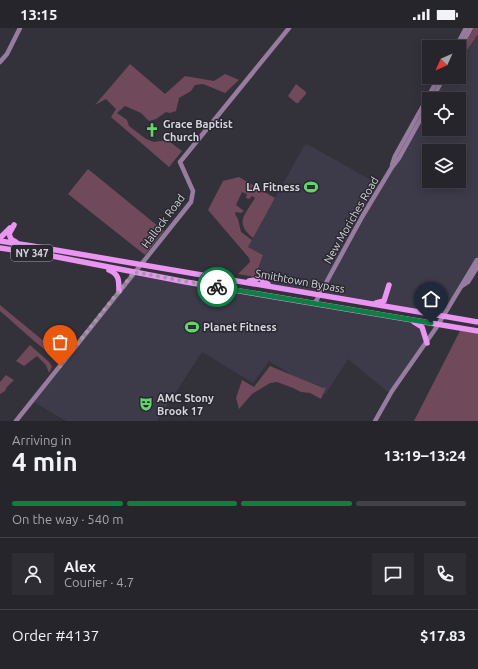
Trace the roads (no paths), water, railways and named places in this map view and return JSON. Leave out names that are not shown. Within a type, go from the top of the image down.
[{"type":"highway","points":[[0,238],[14,225],[10,231],[10,236],[11,239],[18,244]]},
{"type":"highway","name":"Smithtown Bypass","points":[[0,241],[478,322]]},
{"type":"highway","name":"Smithtown Bypass","points":[[0,248],[478,331]]},
{"type":"highway","points":[[101,266],[117,275],[119,280],[119,291]]},
{"type":"highway","points":[[239,281],[253,281],[260,276],[264,282],[278,288]]},
{"type":"highway","points":[[372,304],[384,301],[389,285],[388,301],[396,308]]},
{"type":"highway","points":[[404,318],[421,326],[424,330],[426,343]]},
{"type":"main road","points":[[0,62],[7,54],[20,28]]},
{"type":"main road","name":"Hallock Road","points":[[16,421],[191,202],[193,191],[180,162],[289,28]]},
{"type":"main road","points":[[460,40],[466,28]]},
{"type":"main road","points":[[464,40],[471,28]]},
{"type":"main road","name":"New Moriches Road","points":[[392,167],[395,156],[435,84]]},
{"type":"main road","name":"New Moriches Road","points":[[315,303],[362,217],[399,158],[422,117]]},
{"type":"main road","points":[[374,421],[392,391],[439,324],[477,260]]},
{"type":"main road","points":[[462,286],[468,282],[478,266]]},
{"type":"place","name":"Grace Baptist Church","points":[[152,130]]},
{"type":"place","name":"LA Fitness","points":[[311,187]]},
{"type":"place","name":"Planet Fitness","points":[[192,327]]},
{"type":"place","name":"AMC Stony Brook 17","points":[[146,404]]}]
